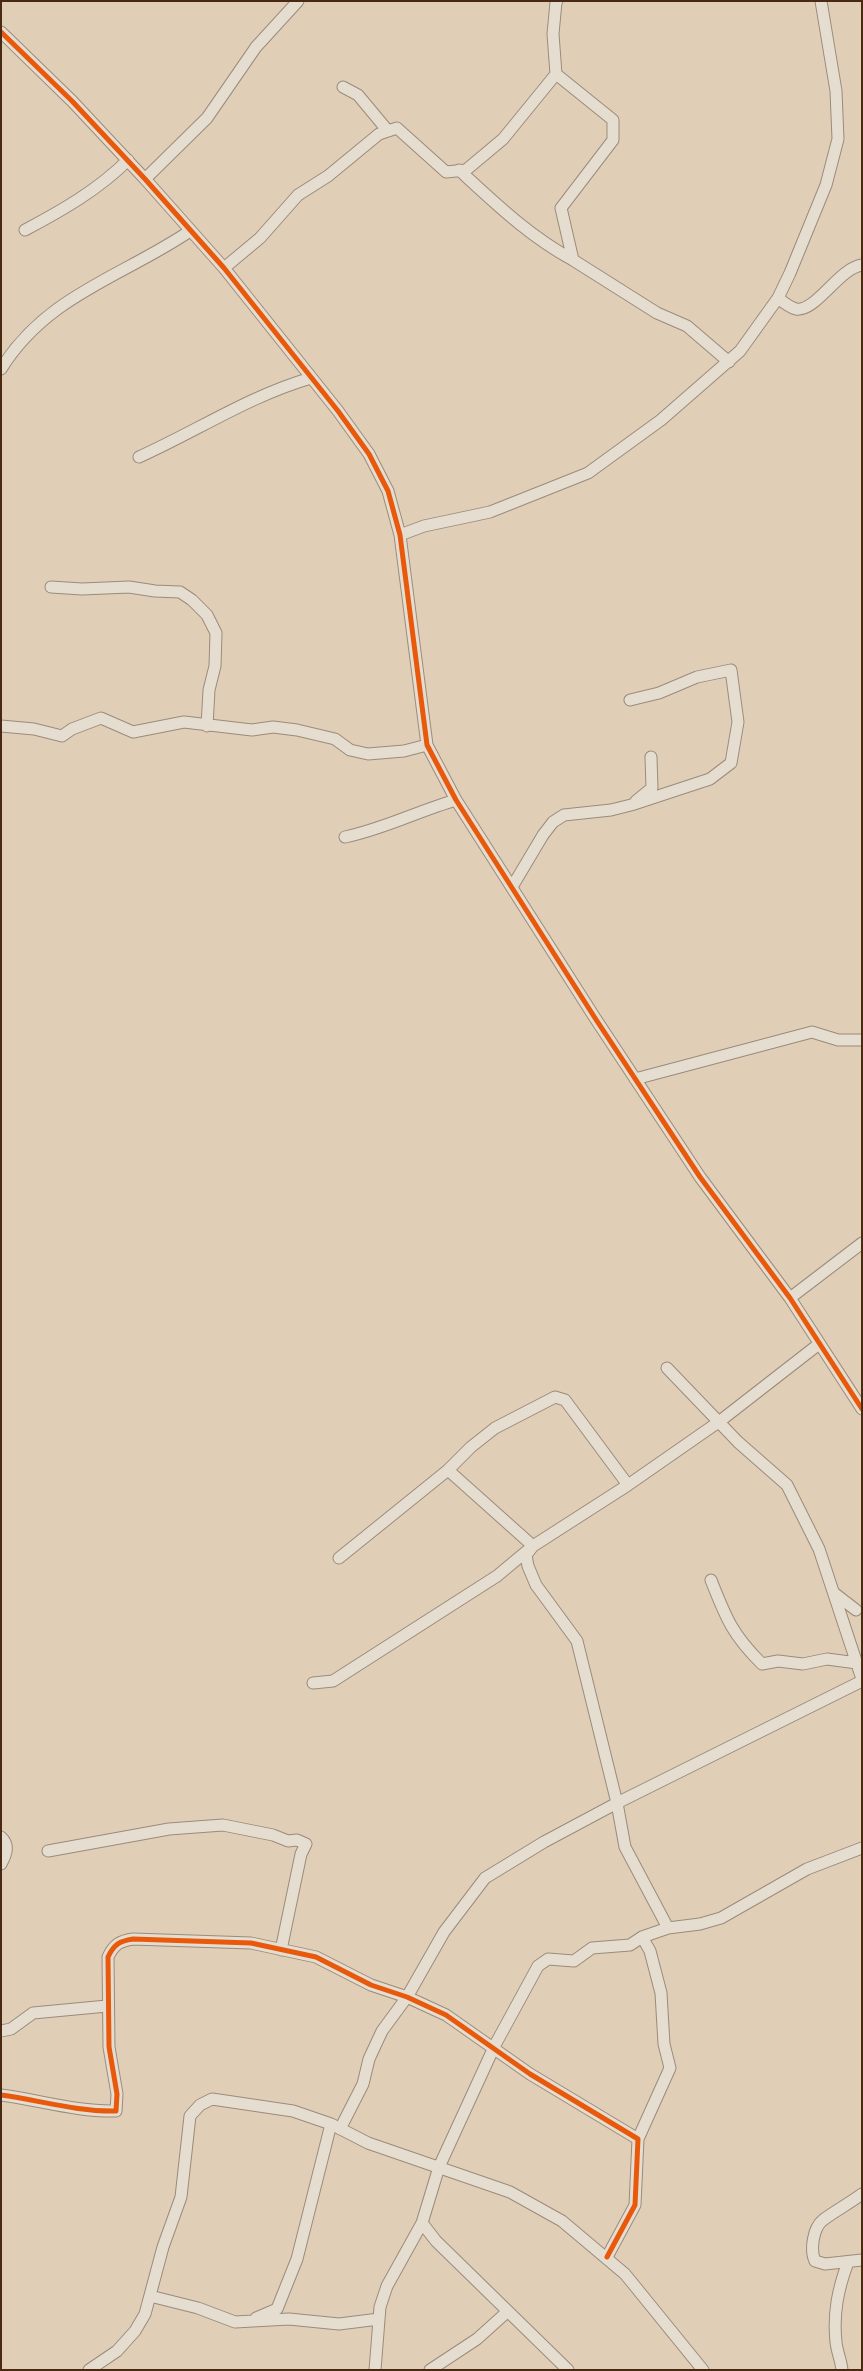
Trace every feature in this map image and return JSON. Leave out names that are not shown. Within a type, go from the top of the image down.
[{"type":"street","points":[[146,179],[207,118],[256,47],[298,1]]},
{"type":"street","points":[[224,268],[260,238],[298,195],[328,176],[379,134],[397,128],[446,172],[466,170],[503,139],[556,74],[553,34],[555,1]]},
{"type":"street","points":[[400,535],[424,526],[490,512],[588,473],[661,420],[740,351],[778,298],[826,185],[838,139],[836,91],[820,1]]},
{"type":"street","points":[[1,32],[146,179],[224,268],[338,410],[368,454],[388,491],[400,535],[427,744],[456,800],[635,1079],[700,1177],[790,1298],[862,1409]]},
{"type":"street","points":[[556,74],[613,120],[613,140],[561,208],[573,260]]},
{"type":"street","points":[[343,87],[358,95],[388,131]]},
{"type":"street","points":[[25,230],[65,209],[114,173],[128,160]]},
{"type":"street","points":[[459,170],[525,230],[544,245],[573,260],[657,313],[687,326],[729,362]]},
{"type":"street","points":[[1,369],[35,325],[70,298],[168,245],[190,231]]},
{"type":"street","points":[[778,298],[787,305],[798,309],[808,305],[843,273],[862,265]]},
{"type":"street","points":[[139,457],[182,438],[224,413],[282,386],[311,378]]},
{"type":"street","points":[[51,587],[82,589],[128,587],[154,591],[180,592],[192,600],[207,615],[216,633],[215,666],[209,690],[207,726]]},
{"type":"street","points":[[512,887],[552,822],[564,816],[610,810],[631,805],[710,779],[731,763],[738,722],[731,670],[697,677],[659,693],[630,700]]},
{"type":"street","points":[[1,726],[34,729],[62,736],[72,729],[101,718],[133,732],[184,722],[207,726],[252,730],[273,727],[297,730],[335,739],[350,750],[368,754],[404,751],[427,744]]},
{"type":"street","points":[[631,805],[652,788],[651,757]]},
{"type":"street","points":[[345,837],[374,831],[420,811],[456,800]]},
{"type":"street","points":[[635,1079],[812,1032],[838,1040],[862,1040]]},
{"type":"street","points":[[790,1298],[862,1243]]},
{"type":"street","points":[[313,1683],[333,1681],[461,1601],[497,1576],[533,1546],[628,1485],[720,1421],[819,1344]]},
{"type":"street","points":[[251,2321],[276,2309],[297,2259],[336,2127],[363,2084],[369,2059],[382,2031],[407,1997],[444,1932],[485,1878],[544,1842],[617,1803],[862,1680],[819,1549],[787,1485],[738,1442],[720,1421],[667,1368]]},
{"type":"street","points":[[339,1558],[448,1470],[471,1447],[495,1428],[555,1396],[565,1400],[628,1485]]},
{"type":"street","points":[[448,1470],[533,1546]]},
{"type":"street","points":[[533,1546],[526,1555],[528,1566],[536,1585],[577,1641],[617,1803],[625,1847],[668,1928]]},
{"type":"street","points":[[711,1580],[728,1624],[738,1639],[762,1664],[778,1661],[803,1664],[827,1659],[857,1663]]},
{"type":"street","points":[[834,1593],[859,1610]]},
{"type":"street","points":[[839,1610],[859,1610]]},
{"type":"street","points":[[48,1850],[169,1829],[223,1825],[273,1835],[288,1841],[298,1840],[306,1844],[301,1854],[281,1950]]},
{"type":"street","points":[[1,1837],[7,1848],[6,1855],[1,1864]]},
{"type":"street","points":[[375,2370],[379,2319],[387,2286],[422,2223],[439,2167],[493,2050],[538,1966],[548,1959],[574,1961],[592,1948],[630,1945],[642,1937],[668,1928],[700,1924],[721,1918],[807,1869],[862,1848]]},
{"type":"street","points":[[607,2258],[635,2205],[638,2139],[670,2068],[664,2044],[661,1993],[650,1951],[642,1937]]},
{"type":"street","points":[[1,2095],[64,2106],[116,2111],[117,2100],[109,2047],[107,2006],[108,1957],[114,1946],[122,1941],[134,1939],[251,1943],[316,1957],[372,1985],[407,1997],[446,2015],[493,2050],[638,2139]]},
{"type":"street","points":[[1,2031],[11,2029],[33,2013],[107,2006]]},
{"type":"street","points":[[89,2370],[117,2351],[135,2331],[145,2314],[163,2247],[181,2197],[190,2116],[200,2105],[212,2099],[293,2111],[336,2127],[368,2143],[510,2192],[562,2221],[625,2274],[703,2370]]},
{"type":"street","points":[[862,2194],[822,2221],[815,2236],[811,2253],[815,2261],[825,2264],[862,2260]]},
{"type":"street","points":[[422,2223],[436,2241],[568,2370]]},
{"type":"street","points":[[842,2370],[836,2344],[834,2312],[840,2284],[848,2262]]},
{"type":"street","points":[[150,2296],[198,2308],[235,2322],[289,2319],[339,2324],[379,2319]]},
{"type":"street","points":[[430,2370],[477,2339],[507,2312]]},
{"type":"cycle path","points":[[1,32],[72,101],[145,179],[224,268],[338,411],[369,454],[388,491],[400,535],[427,745],[456,800],[595,1018],[700,1177],[790,1298],[862,1409]]},
{"type":"cycle path","points":[[1,2095],[72,2108],[116,2111],[117,2094],[109,2047],[108,1957],[115,1946],[121,1942],[133,1939],[251,1943],[316,1957],[371,1985],[407,1997],[446,2015],[530,2074],[638,2139],[635,2205],[607,2257]]}]
